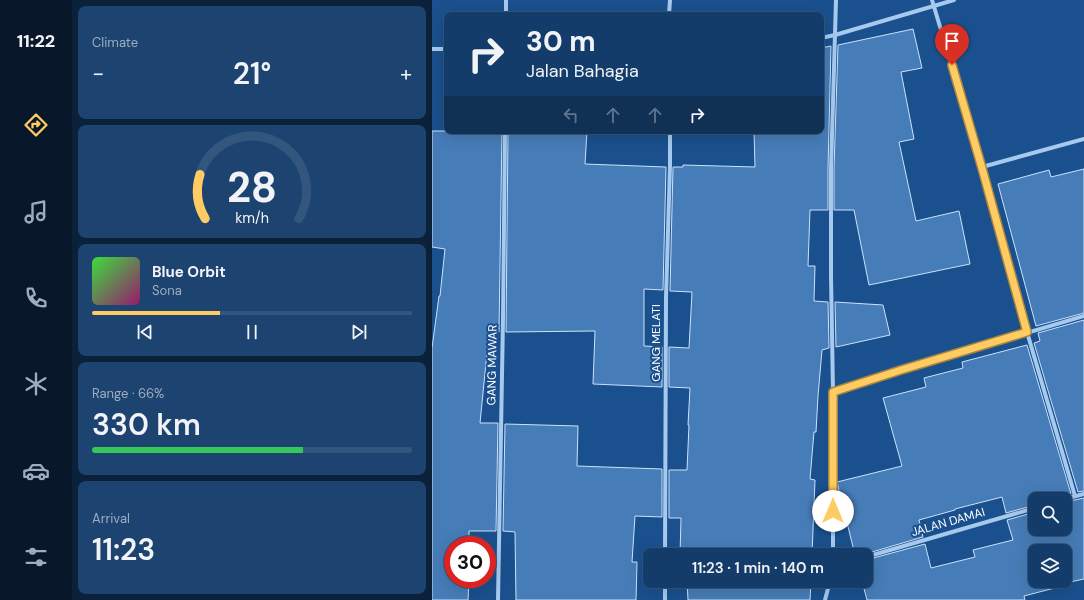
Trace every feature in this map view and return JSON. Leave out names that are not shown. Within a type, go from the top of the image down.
[{"type":"street","points":[[506,0],[506,12]]},
{"type":"street","points":[[669,12],[670,0]]},
{"type":"street","points":[[833,548],[831,176],[836,0]]},
{"type":"street","points":[[932,0],[982,168],[1027,332],[1075,496]]},
{"type":"street","points":[[824,37],[954,0]]},
{"type":"street","points":[[432,49],[444,49]]},
{"type":"street","name":"GANG MAWAR","points":[[498,600],[505,134]]},
{"type":"street","name":"GANG MELATI","points":[[665,548],[666,304],[670,134]]},
{"type":"street","points":[[982,168],[1084,139]]},
{"type":"street","points":[[833,392],[901,370],[1084,316]]},
{"type":"street","points":[[1072,497],[1084,494]]},
{"type":"street","name":"JALAN DAMAI","points":[[873,555],[1028,510]]},
{"type":"street","points":[[665,588],[665,600]]},
{"type":"street","points":[[825,600],[828,588]]},
{"type":"building","points":[[913,29],[922,68],[901,72],[914,139],[899,142],[916,221],[959,211],[970,264],[869,285],[854,210],[834,210],[838,45]]},
{"type":"building","points":[[831,46],[828,210],[810,210],[808,266],[815,266],[814,301],[828,302],[829,348],[822,350],[816,432],[814,432],[810,479],[815,480],[812,548],[680,548],[681,518],[669,518],[669,470],[687,470],[690,388],[669,387],[669,347],[689,348],[692,292],[670,291],[673,167],[683,167],[683,165],[755,167],[754,134],[824,134],[824,47]]},
{"type":"building","points":[[432,131],[444,131],[444,134],[502,134],[499,332],[491,332],[488,343],[480,423],[498,423],[496,531],[469,531],[469,536],[444,536],[444,588],[469,588],[468,600],[432,600],[432,348],[445,249],[432,247]]},
{"type":"building","points":[[508,134],[587,134],[585,164],[666,167],[663,290],[644,289],[644,346],[662,347],[662,387],[593,384],[595,331],[506,332]]},
{"type":"building","points":[[1084,169],[1084,313],[1036,326],[998,184],[1049,170],[1051,177]]},
{"type":"building","points":[[835,302],[883,305],[890,335],[836,347]]},
{"type":"building","points":[[1084,320],[1084,491],[1078,492],[1034,343],[1040,341],[1038,333]]},
{"type":"building","points":[[1027,345],[1070,492],[1028,492],[1028,507],[1006,513],[1002,497],[955,509],[919,520],[923,537],[873,552],[873,548],[853,548],[837,482],[902,466],[883,398],[926,387],[924,378],[963,368],[962,362]]},
{"type":"building","points":[[505,424],[578,426],[577,466],[662,469],[662,517],[635,516],[632,562],[637,562],[636,600],[516,600],[515,532],[503,531]]},
{"type":"building","points":[[1084,498],[1084,579],[1072,582],[1072,544],[1028,544],[1028,588],[1055,588],[1024,596],[1025,600],[867,600],[864,588],[873,588],[873,558],[925,544],[931,568],[975,557],[973,550],[1013,540],[1007,520],[1028,514],[1028,536],[1072,536],[1072,501]]},
{"type":"building","points":[[687,588],[811,588],[810,600],[688,600]]},
{"type":"route","points":[[833,511],[833,392],[1027,332],[952,65]]}]
